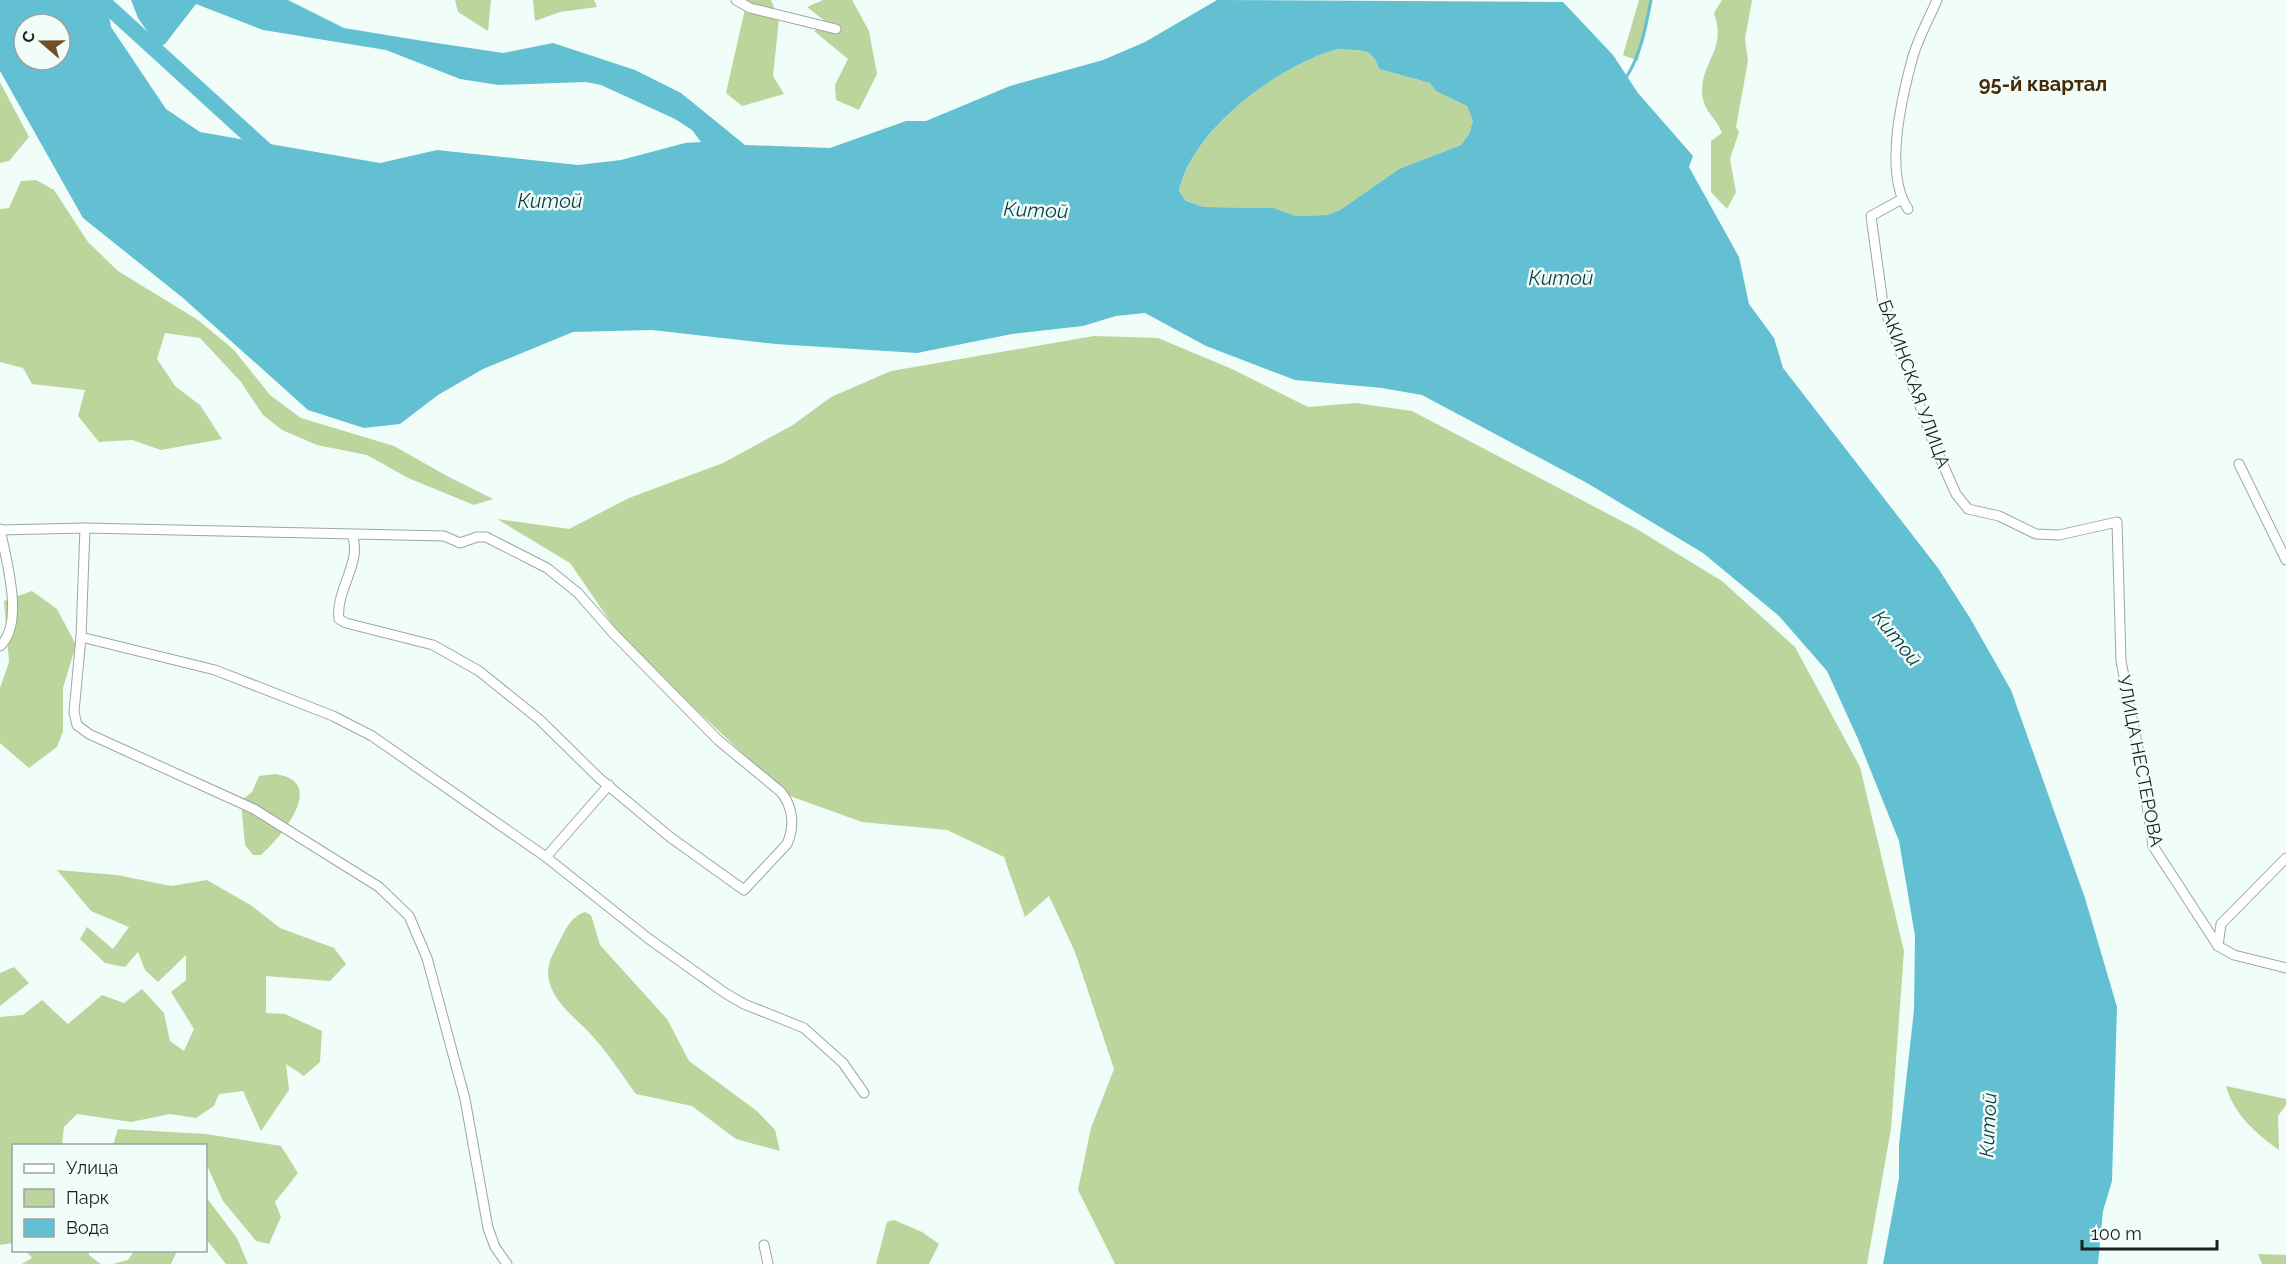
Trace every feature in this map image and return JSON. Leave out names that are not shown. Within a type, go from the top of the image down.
[{"type":"street","points":[[736,0],[750,8],[836,29]]},
{"type":"street","points":[[1908,208],[1898,188],[1896,139],[1912,58],[1937,0]]},
{"type":"street","name":"БАКИНСКАЯ УЛИЦА","points":[[1902,199],[1871,216],[1883,304],[1933,442],[1956,494],[1968,509],[1999,516],[2036,534],[2059,535],[2117,522]]},
{"type":"street","points":[[2239,464],[2286,560]]},
{"type":"street","name":"УЛИЦА НЕСТЕРОВА","points":[[2117,522],[2121,661],[2140,758],[2153,846],[2218,946]]},
{"type":"street","points":[[85,528],[81,638],[74,712],[79,728],[254,809],[379,887],[409,916],[427,958],[465,1099],[490,1237],[507,1264]]},
{"type":"street","points":[[0,646],[8,637],[12,615],[10,586],[0,530],[85,528],[444,536],[460,543],[466,543],[477,537],[486,537],[547,568],[587,602],[613,633],[718,740],[781,792],[788,801],[791,813],[791,836],[787,844],[744,890],[670,837],[609,785],[540,720],[479,671],[433,645],[346,623],[339,619],[339,602],[353,557],[352,535]]},
{"type":"street","points":[[81,638],[215,670],[340,719],[372,736],[546,857],[649,939],[725,993],[744,1004],[804,1028],[843,1063],[864,1093]]},
{"type":"street","points":[[546,857],[609,785]]},
{"type":"street","points":[[2286,858],[2221,924],[2218,946],[2234,955],[2286,968]]},
{"type":"street","points":[[765,1245],[768,1264]]},
{"type":"green space","points":[[455,0],[491,0],[488,31],[458,12]]},
{"type":"green space","points":[[533,0],[594,0],[597,7],[560,12],[535,21]]},
{"type":"green space","points":[[747,0],[771,0],[779,19],[773,76],[784,94],[742,106],[726,93]]},
{"type":"green space","points":[[823,0],[852,0],[869,31],[877,74],[859,110],[836,100],[835,85],[848,59],[814,31],[830,25],[807,7]]},
{"type":"green space","points":[[1639,0],[1650,0],[1638,61],[1623,55]]},
{"type":"green space","points":[[1722,0],[1752,0],[1745,39],[1748,61],[1736,127],[1739,132],[1730,159],[1736,192],[1727,209],[1711,192],[1711,141],[1722,133],[1707,109],[1702,91],[1703,80],[1718,36],[1714,13]]},
{"type":"green space","points":[[1338,49],[1364,51],[1372,56],[1379,69],[1430,83],[1437,91],[1467,106],[1473,121],[1469,134],[1461,145],[1399,169],[1340,210],[1327,215],[1296,216],[1274,208],[1204,207],[1186,201],[1179,191],[1187,168],[1201,145],[1220,123],[1265,84],[1315,57]]},
{"type":"green space","points":[[0,82],[29,137],[9,161],[0,163]]},
{"type":"green space","points":[[36,180],[54,190],[88,242],[118,271],[198,320],[233,349],[270,395],[301,418],[394,446],[493,499],[474,505],[408,478],[367,455],[317,445],[282,430],[263,415],[241,382],[200,338],[165,333],[157,359],[175,386],[200,405],[222,439],[161,450],[132,440],[99,442],[78,416],[85,390],[32,384],[23,368],[0,362],[0,209],[9,208],[21,181]]},
{"type":"green space","points":[[1094,336],[1158,338],[1232,369],[1308,407],[1356,403],[1412,411],[1635,528],[1722,581],[1795,647],[1860,767],[1904,951],[1891,1129],[1867,1264],[1115,1264],[1078,1190],[1091,1128],[1114,1069],[1075,952],[1049,896],[1025,917],[1004,857],[947,830],[862,822],[787,795],[625,643],[570,563],[497,519],[569,529],[629,498],[723,463],[793,425],[831,397],[891,371]]},
{"type":"green space","points":[[32,591],[57,609],[76,645],[63,688],[63,731],[57,747],[29,768],[0,743],[0,688],[9,662],[4,601]]},
{"type":"green space","points":[[275,774],[291,779],[298,787],[300,798],[296,810],[270,847],[261,855],[253,855],[245,845],[241,801],[252,792],[259,776]]},
{"type":"green space","points":[[57,870],[117,875],[171,886],[207,880],[252,906],[280,928],[334,948],[346,964],[330,981],[266,976],[266,1013],[285,1014],[322,1031],[320,1062],[304,1076],[286,1064],[289,1090],[261,1131],[243,1091],[219,1094],[214,1106],[196,1118],[170,1114],[131,1122],[77,1114],[64,1127],[62,1144],[12,1144],[12,1243],[0,1245],[0,1017],[23,1015],[42,1000],[68,1024],[102,995],[124,1003],[142,989],[164,1013],[170,1041],[184,1051],[194,1029],[171,992],[186,980],[186,955],[158,982],[145,970],[138,952],[125,967],[105,963],[80,939],[87,927],[113,949],[129,927],[91,911]]},
{"type":"green space","points":[[585,912],[591,915],[600,945],[667,1019],[689,1061],[757,1111],[775,1130],[780,1151],[736,1139],[692,1106],[636,1094],[601,1046],[559,1001],[550,983],[549,964],[568,926],[576,917]]},
{"type":"green space","points":[[14,967],[29,983],[0,1006],[0,973]]},
{"type":"green space","points":[[2226,1086],[2286,1099],[2286,1105],[2278,1116],[2279,1150],[2246,1122],[2229,1096]]},
{"type":"green space","points":[[118,1129],[206,1134],[281,1146],[298,1173],[275,1202],[281,1217],[269,1244],[256,1241],[223,1201],[207,1165],[207,1144],[113,1144]]},
{"type":"green space","points":[[207,1198],[237,1238],[248,1264],[226,1264],[207,1240]]},
{"type":"green space","points":[[894,1220],[922,1232],[939,1244],[929,1264],[876,1264],[887,1222]]},
{"type":"green space","points":[[27,1252],[89,1252],[89,1255],[101,1264],[22,1264],[32,1258]]},
{"type":"green space","points":[[133,1252],[176,1253],[171,1264],[113,1264],[128,1260]]},
{"type":"green space","points":[[2258,1254],[2286,1255],[2286,1264],[2262,1264]]},
{"type":"water","name":"Китой","points":[[0,0],[106,0],[111,27],[166,109],[200,132],[380,163],[437,150],[578,165],[621,160],[685,143],[701,142],[692,130],[675,119],[601,85],[586,82],[498,85],[460,79],[386,50],[263,30],[196,4],[165,44],[158,47],[138,18],[131,0],[288,0],[344,28],[423,41],[503,53],[553,43],[635,70],[681,93],[745,145],[830,148],[906,121],[926,121],[1010,86],[1103,60],[1145,42],[1217,0],[1563,2],[1613,55],[1638,93],[1693,156],[1689,167],[1739,257],[1749,304],[1774,338],[1783,368],[1938,568],[2011,690],[2085,898],[2117,1007],[2112,1181],[2103,1211],[2098,1264],[1883,1264],[1899,1178],[1899,1145],[1914,1010],[1915,936],[1899,841],[1858,739],[1827,671],[1779,616],[1703,553],[1587,483],[1422,395],[1382,388],[1295,380],[1206,346],[1145,313],[1116,316],[1083,326],[1012,334],[917,353],[776,344],[652,330],[573,332],[483,369],[438,395],[400,424],[364,428],[308,410],[183,298],[83,218],[0,71]],"holes":[[[1338,49],[1359,50],[1372,56],[1379,69],[1430,83],[1436,91],[1467,106],[1473,121],[1469,134],[1461,145],[1399,169],[1340,210],[1327,215],[1296,216],[1274,208],[1204,207],[1186,201],[1179,191],[1187,168],[1201,145],[1242,102],[1266,84],[1315,57]]]},
{"type":"waterway","name":"Китой","points":[[101,0],[271,155]]},
{"type":"waterway","points":[[1627,76],[1639,49],[1651,0]]},
{"type":"district","name":"95-й квартал","points":[[2043,84]]}]
